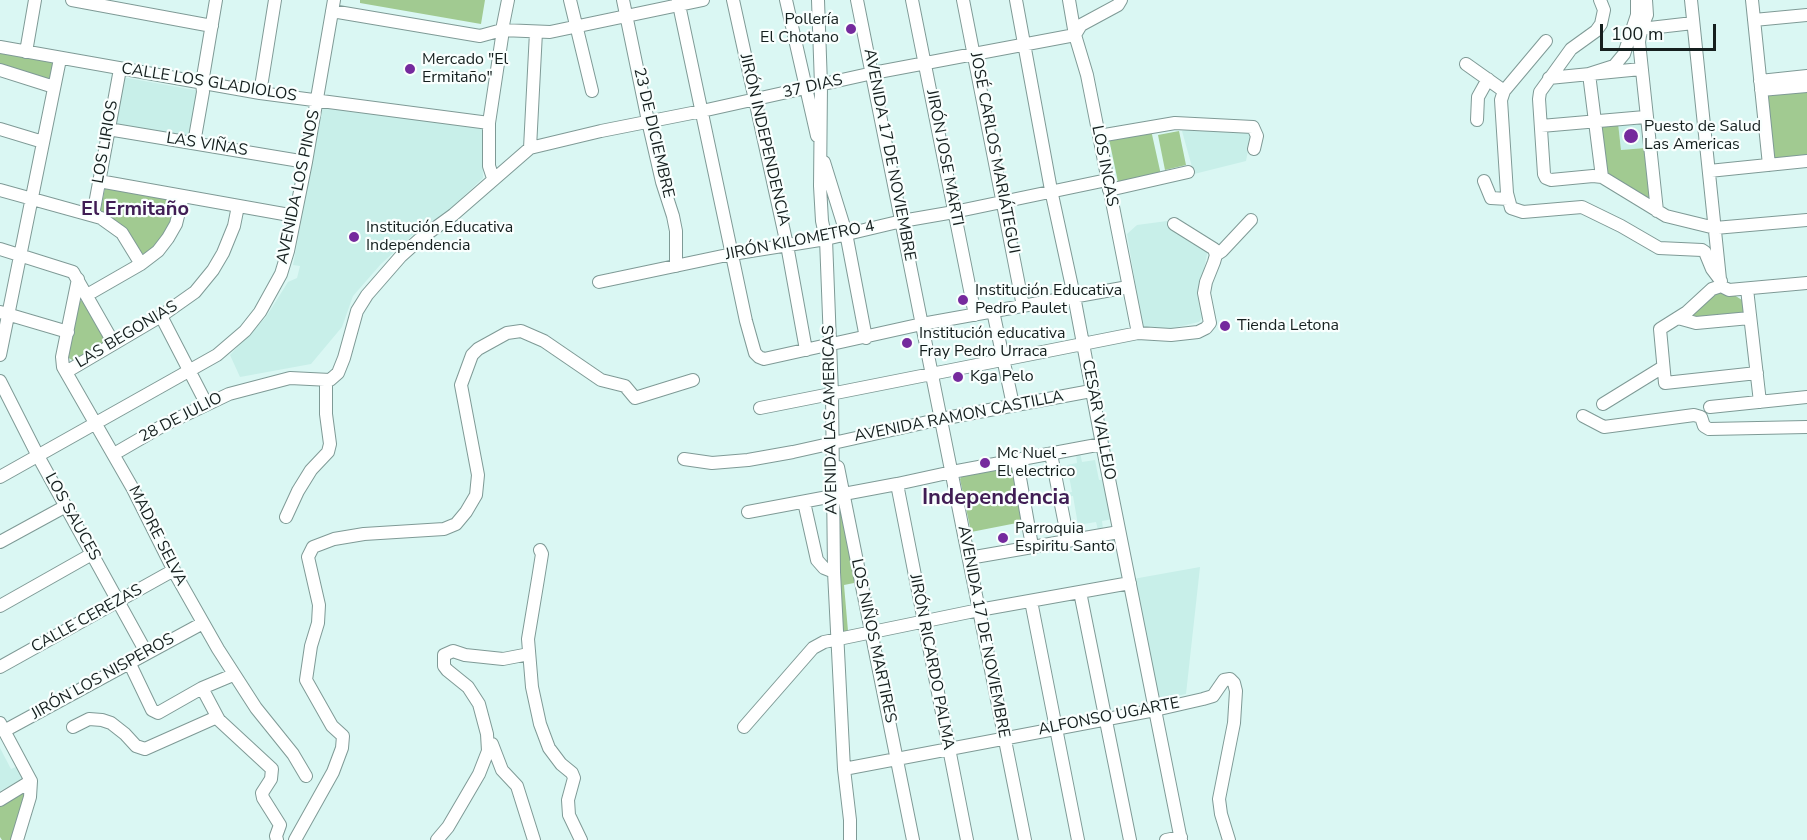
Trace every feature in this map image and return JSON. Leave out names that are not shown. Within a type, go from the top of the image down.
[{"type":"street","points":[[26,52],[35,0]]},
{"type":"street","points":[[72,0],[212,26]]},
{"type":"street","points":[[194,143],[216,0]]},
{"type":"street","points":[[260,93],[275,0]]},
{"type":"street","points":[[493,178],[489,166],[489,123],[508,0]]},
{"type":"street","points":[[570,0],[592,91]]},
{"type":"street","name":"23 DE DICIEMBRE","points":[[623,0],[662,183],[673,216],[676,267]]},
{"type":"street","points":[[333,6],[480,36],[550,32],[627,16],[678,2],[703,0]]},
{"type":"street","name":"JIRÓN INDEPENDENCIA","points":[[733,0],[787,245],[806,350]]},
{"type":"street","points":[[786,0],[805,88],[846,233],[866,338]]},
{"type":"street","name":"AVENIDA LAS AMERICAS","points":[[818,0],[822,154],[820,186],[822,221],[826,239],[832,442]]},
{"type":"street","name":"AVENIDA 17 DE NOVIEMBRE","points":[[858,0],[1025,840]]},
{"type":"street","name":"JIRÓN JOSE MARTI","points":[[912,0],[975,315]]},
{"type":"street","name":"JOSÉ CARLOS MARIÁTEGUI","points":[[963,0],[1023,306]]},
{"type":"street","name":"CESAR VALLEJO","points":[[1016,0],[1091,391],[1181,838]]},
{"type":"street","name":"LOS INCAS","points":[[1069,0],[1075,35],[1087,75],[1138,333]]},
{"type":"street","name":"37 DIAS","points":[[530,148],[873,73],[1075,35],[1081,25],[1118,5],[1121,0]]},
{"type":"street","points":[[1600,0],[1604,10],[1601,24],[1596,31],[1571,49],[1540,92],[1546,178],[1551,180],[1602,177],[1657,211],[1715,228],[1807,220]]},
{"type":"street","points":[[1589,74],[1614,66],[1624,54],[1637,15],[1637,0]]},
{"type":"street","points":[[1646,0],[1647,15],[1639,42],[1657,211]]},
{"type":"street","points":[[1691,0],[1721,283]]},
{"type":"street","points":[[1752,0],[1769,165]]},
{"type":"street","points":[[678,2],[746,321],[755,352],[764,359],[922,324],[1128,287]]},
{"type":"street","name":"AVENIDA LOS PINOS","points":[[0,477],[217,355],[245,331],[260,312],[281,274],[288,251],[333,6]]},
{"type":"street","points":[[1754,20],[1807,15]]},
{"type":"street","points":[[1641,29],[1693,22]]},
{"type":"street","points":[[286,517],[311,470],[328,452],[330,444],[326,414],[326,381],[338,373],[349,345],[357,311],[367,295],[401,256],[453,215],[530,148],[536,32]]},
{"type":"street","points":[[1546,41],[1504,91],[1501,100],[1508,199],[1511,207],[1523,212],[1582,207],[1659,248],[1702,250],[1721,283],[1729,290],[1807,283],[1807,288]]},
{"type":"street","name":"CALLE LOS GLADIOLOS","points":[[0,47],[260,93],[489,123]]},
{"type":"street","points":[[0,355],[4,313],[21,255],[60,59]]},
{"type":"street","points":[[1466,64],[1504,91]]},
{"type":"street","name":"LOS LIRIOS","points":[[93,215],[120,69]]},
{"type":"street","points":[[1549,78],[1641,69]]},
{"type":"street","points":[[0,70],[54,87]]},
{"type":"street","points":[[1589,74],[1602,177]]},
{"type":"street","points":[[1761,86],[1807,76]]},
{"type":"street","points":[[1477,120],[1478,97],[1488,79]]},
{"type":"street","points":[[1761,86],[1807,86]]},
{"type":"street","points":[[1541,126],[1646,117]]},
{"type":"street","points":[[1099,136],[1175,123],[1253,127],[1257,136],[1254,149]]},
{"type":"street","points":[[0,129],[44,142]]},
{"type":"street","name":"LAS VIÑAS","points":[[108,129],[306,162]]},
{"type":"street","points":[[1709,171],[1807,161]]},
{"type":"street","name":"JIRÓN KILOMETRO 4","points":[[599,282],[732,254],[826,239],[1052,190],[1108,185],[1188,172]]},
{"type":"street","points":[[99,181],[296,216]]},
{"type":"street","points":[[1484,181],[1491,198],[1508,199]]},
{"type":"street","points":[[0,190],[93,215],[108,222],[122,233],[141,264]]},
{"type":"street","points":[[87,295],[141,264],[158,251],[177,220],[183,196]]},
{"type":"street","name":"LAS BEGONIAS","points":[[66,372],[189,298],[213,270],[231,235],[238,206]]},
{"type":"street","points":[[760,408],[1138,333],[1198,332],[1210,323],[1204,293],[1216,255],[1251,220]]},
{"type":"street","points":[[1174,224],[1210,245],[1216,255]]},
{"type":"street","points":[[0,249],[73,272],[113,342]]},
{"type":"street","name":"MADRE SELVA","points":[[78,279],[62,362],[66,372],[114,454],[174,570],[233,675],[293,754],[306,776]]},
{"type":"street","points":[[1721,283],[1678,318],[1660,329],[1665,383],[1756,373]]},
{"type":"street","points":[[1747,289],[1760,402]]},
{"type":"street","points":[[993,311],[1013,405]]},
{"type":"street","points":[[4,313],[68,332]]},
{"type":"street","points":[[161,316],[206,403]]},
{"type":"street","points":[[1678,318],[1696,323],[1750,318]]},
{"type":"street","points":[[295,840],[333,772],[342,748],[343,736],[332,726],[306,680],[311,646],[318,623],[319,605],[308,557],[313,547],[334,539],[364,534],[444,529],[456,524],[464,516],[474,500],[477,485],[477,465],[461,385],[472,355],[478,349],[507,333],[521,331],[544,340],[601,380],[625,386],[635,398],[693,380]]},
{"type":"street","points":[[1603,404],[1663,366]]},
{"type":"street","name":"28 DE JULIO","points":[[114,454],[206,403],[229,394],[290,378],[326,381]]},
{"type":"street","name":"LOS SAUCES","points":[[0,381],[4,404],[38,456],[146,652]]},
{"type":"street","name":"AVENIDA RAMON CASTILLA","points":[[684,459],[712,463],[748,459],[1091,391]]},
{"type":"street","points":[[1710,407],[1807,397]]},
{"type":"street","points":[[1583,416],[1604,427],[1694,415],[1701,417],[1704,426],[1709,429],[1807,427]]},
{"type":"street","name":"LOS NIÑOS MARTIRES","points":[[832,442],[837,494],[870,632],[913,840]]},
{"type":"street","points":[[748,512],[1102,444]]},
{"type":"street","points":[[1051,454],[1068,540]]},
{"type":"street","points":[[1017,460],[1032,546]]},
{"type":"street","name":"JIRÓN RICARDO PALMA","points":[[897,484],[967,840]]},
{"type":"street","name":"AVENIDA LAS AMERICAS","points":[[837,494],[834,572],[844,769],[850,820],[849,840]]},
{"type":"street","points":[[804,502],[815,557],[821,565],[834,572]]},
{"type":"street","points":[[0,542],[66,506]]},
{"type":"street","points":[[969,558],[1119,532]]},
{"type":"street","points":[[540,550],[542,554],[528,639],[532,687],[540,724],[549,748],[574,778],[568,800],[569,815],[580,840]]},
{"type":"street","points":[[0,606],[92,554]]},
{"type":"street","name":"CALLE CEREZAS","points":[[0,668],[174,570]]},
{"type":"street","points":[[744,727],[813,648],[820,643],[979,610],[1130,583]]},
{"type":"street","points":[[1080,592],[1130,840]]},
{"type":"street","points":[[1031,600],[1078,840]]},
{"type":"street","name":"JIRÓN LOS NISPEROS","points":[[2,727],[203,623]]},
{"type":"street","points":[[529,654],[503,659],[465,655],[453,651],[444,655],[444,666],[468,687],[479,704],[495,756],[502,770],[517,786],[534,840]]},
{"type":"street","points":[[129,662],[152,710],[158,714],[202,688],[233,675]]},
{"type":"street","name":"ALFONSO UGARTE","points":[[844,769],[1155,710],[1211,697],[1226,679],[1233,680],[1236,691],[1232,734],[1219,799],[1229,840]]},
{"type":"street","points":[[202,688],[217,717],[272,769],[271,779],[262,793],[280,825],[276,836],[278,840]]},
{"type":"street","points":[[73,727],[89,719],[102,720],[119,729],[136,746],[145,749],[217,717]]},
{"type":"street","points":[[437,840],[448,827],[488,755],[485,720]]},
{"type":"street","points":[[2,727],[31,781],[30,798],[17,840]]},
{"type":"street","points":[[0,800],[31,781]]},
{"type":"street","points":[[850,820],[855,840]]},
{"type":"street","points":[[1166,840],[1181,838]]},
{"type":"shaded area","points":[[122,77],[200,91],[192,138],[113,124]]},
{"type":"shaded area","name":"Institución Educativa Independencia","points":[[329,105],[482,127],[483,178],[435,223],[416,232],[381,264],[353,296],[342,327],[311,364],[240,377],[230,355],[266,317],[288,282],[297,278],[300,266],[293,265],[322,110]]},
{"type":"shaded area","name":"Puesto de Salud Las Americas","points":[[1618,123],[1642,123],[1645,148],[1621,150]]},
{"type":"shaded area","points":[[1205,126],[1252,130],[1246,161],[1194,174],[1182,131]]},
{"type":"shaded area","points":[[1167,221],[1207,246],[1199,294],[1203,317],[1199,322],[1169,329],[1145,330],[1142,325],[1127,234],[1137,225]]},
{"type":"shaded area","points":[[1080,453],[1082,462],[1095,460],[1099,480],[1106,479],[1113,519],[1102,521],[1103,529],[1098,530],[1096,522],[1078,525],[1073,496],[1064,497],[1063,493],[1072,492],[1067,465],[1077,463],[1076,454]]},
{"type":"shaded area","points":[[1200,567],[1186,694],[1156,701],[1133,579]]},
{"type":"shaded area","points":[[0,748],[11,769],[18,766],[24,778],[0,791]]},
{"type":"green space","points":[[360,0],[485,0],[481,24],[360,3]]},
{"type":"green space","points":[[0,51],[55,63],[51,80],[0,65]]},
{"type":"green space","points":[[1807,89],[1807,155],[1774,158],[1768,93]]},
{"type":"green space","points":[[1618,123],[1621,150],[1645,148],[1651,201],[1604,172],[1598,126]]},
{"type":"green space","points":[[1151,130],[1161,175],[1118,182],[1109,139]]},
{"type":"green space","points":[[1179,131],[1186,165],[1165,170],[1158,135]]},
{"type":"green space","points":[[105,188],[175,198],[177,204],[173,218],[162,239],[147,255],[138,252],[100,213]]},
{"type":"green space","points":[[1718,289],[1742,300],[1745,305],[1743,314],[1694,321],[1690,315]]},
{"type":"green space","points":[[86,298],[109,341],[74,361],[67,357],[79,302]]},
{"type":"green space","points":[[1009,466],[1012,468],[1027,521],[971,532],[960,479],[963,474]]},
{"type":"green space","points":[[842,496],[859,582],[844,585],[848,631],[842,633],[837,497]]},
{"type":"green space","points":[[28,786],[14,840],[2,840],[0,837],[0,802]]},
{"type":"place","name":"Pollería El Chotano","points":[[851,29]]},
{"type":"place","name":"Mercado \"El Ermitaño\"","points":[[410,69]]},
{"type":"place","name":"Puesto de Salud Las Americas","points":[[1631,136]]},
{"type":"place","name":"Institución Educativa Independencia","points":[[354,237]]},
{"type":"place","name":"Institución Educativa Pedro Paulet","points":[[963,300]]},
{"type":"place","name":"Tienda Letona","points":[[1225,326]]},
{"type":"place","name":"Institución educativa Fray Pedro Urraca","points":[[907,343]]},
{"type":"place","name":"Kga Pelo","points":[[958,377]]},
{"type":"place","name":"Mc Nuel - El electrico","points":[[985,463]]},
{"type":"place","name":"Parroquia Espiritu Santo","points":[[1003,538]]},
{"type":"district","name":"El Ermitaño","points":[[135,210]]},
{"type":"district","name":"Independencia","points":[[996,499]]}]
